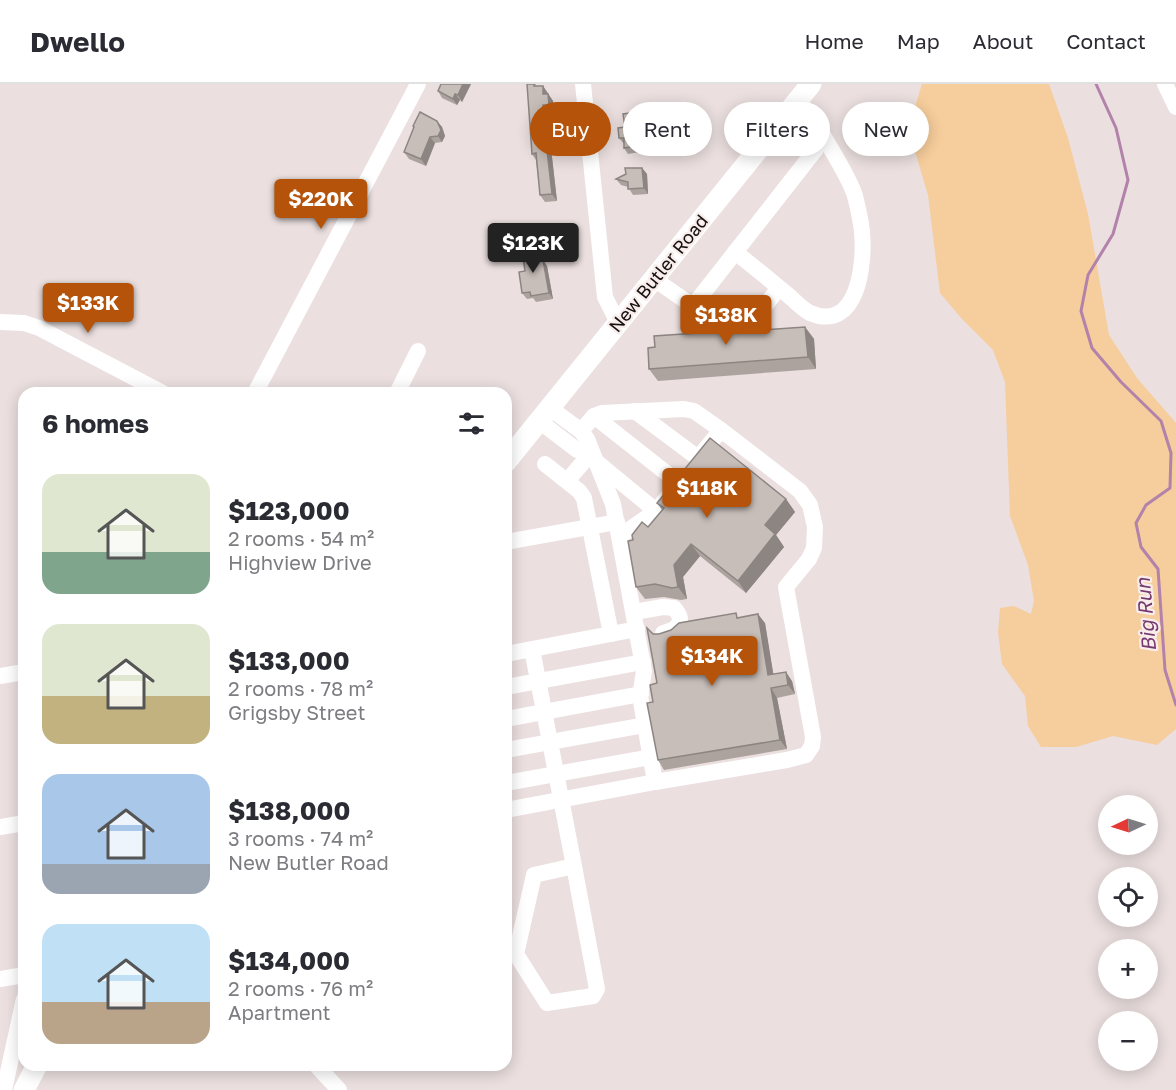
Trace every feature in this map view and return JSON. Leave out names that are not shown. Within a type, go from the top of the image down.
[{"type":"main road","name":"New Butler Road","points":[[512,455],[804,92]]},
{"type":"main road","points":[[24,1090],[33,1071]]},
{"type":"street","points":[[258,387],[418,84]]},
{"type":"street","points":[[583,84],[605,297],[618,323]]},
{"type":"street","points":[[1165,84],[1176,107]]},
{"type":"street","points":[[735,252],[809,313],[833,317],[844,311],[859,281],[862,233],[854,193],[830,148]]},
{"type":"street","points":[[693,306],[810,156]]},
{"type":"street","points":[[654,279],[693,306],[697,319],[705,328]]},
{"type":"street","points":[[728,327],[746,325],[753,321],[780,288]]},
{"type":"street","points":[[0,322],[24,323],[39,328],[152,387]]},
{"type":"street","points":[[400,387],[418,351]]},
{"type":"street","points":[[512,809],[787,760],[806,755],[812,746],[813,737],[786,587],[809,559],[814,548],[815,527],[810,504],[800,491],[694,411],[684,409],[602,413],[594,416],[581,431]]},
{"type":"street","points":[[635,411],[698,458]]},
{"type":"street","points":[[544,415],[581,431],[587,439],[609,491],[645,629],[644,679],[640,694],[655,782]]},
{"type":"street","points":[[544,415],[577,450],[594,457],[656,512]]},
{"type":"street","points":[[594,416],[679,483]]},
{"type":"street","points":[[512,541],[591,526],[618,529],[656,512],[721,430]]},
{"type":"street","points":[[567,481],[594,457]]},
{"type":"street","points":[[545,464],[579,491],[584,498],[611,634]]},
{"type":"street","points":[[512,653],[645,629]]},
{"type":"street","points":[[512,956],[547,1003],[593,996],[597,988],[532,649]]},
{"type":"street","points":[[512,686],[643,662]]},
{"type":"street","points":[[0,676],[18,673]]},
{"type":"street","points":[[512,718],[640,694]]},
{"type":"street","points":[[512,749],[645,725]]},
{"type":"street","points":[[512,782],[651,757]]},
{"type":"street","points":[[0,827],[18,824]]},
{"type":"street","points":[[512,952],[534,875],[573,866]]},
{"type":"street","points":[[0,979],[18,976]]},
{"type":"street","points":[[4,1090],[18,1026]]},
{"type":"street","points":[[322,1071],[339,1090]]},
{"type":"shaded area","points":[[922,84],[1049,84],[1068,138],[1088,214],[1109,335],[1137,378],[1176,423],[1176,729],[1157,745],[1113,736],[1076,747],[1041,747],[1028,726],[1025,696],[1002,664],[998,632],[1000,608],[1014,606],[1031,614],[1034,601],[1028,565],[1010,516],[1005,382],[993,350],[940,293],[928,195],[916,156],[929,156],[929,102],[916,102]]},
{"type":"building","points":[[441,84],[463,84],[458,95],[455,94],[453,99],[438,91]]},
{"type":"building","points":[[527,84],[535,84],[534,86],[543,86],[543,94],[548,94],[549,102],[530,102],[530,126]]},
{"type":"building","points":[[420,112],[437,121],[441,130],[438,136],[430,137],[421,159],[404,152]]},
{"type":"building","points":[[623,127],[623,138],[619,138],[618,128]]},
{"type":"building","points":[[536,156],[548,156],[552,194],[540,195]]},
{"type":"building","points":[[625,168],[642,168],[644,188],[628,189],[628,182],[616,179],[626,174]]},
{"type":"building","points":[[536,248],[539,261],[543,260],[549,293],[531,296],[530,292],[522,293],[519,272],[525,271],[522,250]]},
{"type":"building","points":[[717,305],[710,310],[709,316],[715,324],[721,325],[721,333],[805,327],[808,357],[649,369],[648,348],[655,347],[654,336],[698,333],[697,326],[703,324],[706,318],[702,306]]},
{"type":"building","points":[[710,438],[786,499],[765,525],[775,534],[738,581],[691,544],[674,565],[678,587],[655,584],[636,587],[628,541],[633,540],[632,535],[642,522],[648,527],[664,508],[657,503]]},
{"type":"building","points":[[736,613],[737,618],[758,614],[768,675],[786,672],[788,685],[771,688],[780,740],[658,760],[647,703],[653,702],[650,685],[657,683],[647,628],[653,634],[659,634],[671,630],[679,623]]},
{"type":"waterway","name":"Big Run","points":[[1096,84],[1116,128],[1128,180],[1113,234],[1088,275],[1081,311],[1092,348],[1121,382],[1161,421],[1171,453],[1170,488],[1146,505],[1136,523],[1141,547],[1158,569],[1165,670],[1176,705]]}]
